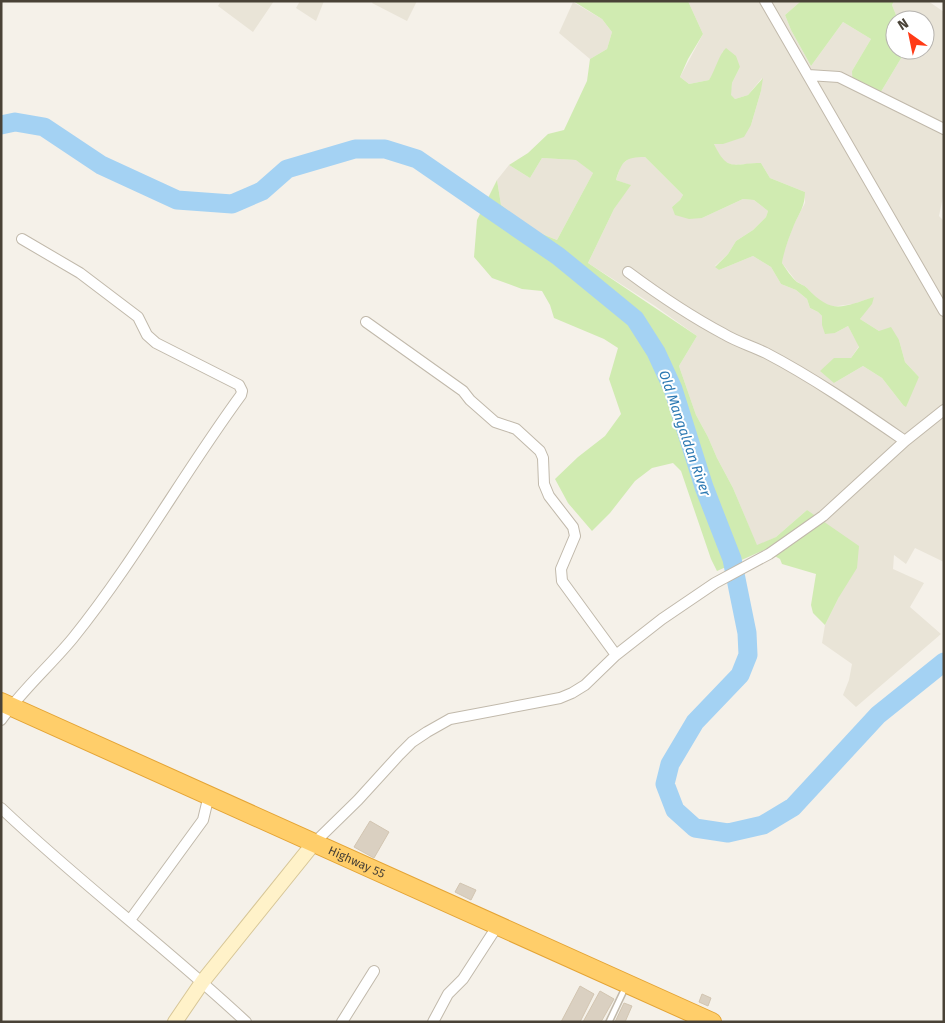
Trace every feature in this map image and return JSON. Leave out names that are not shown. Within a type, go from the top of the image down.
[{"type":"highway","name":"Highway 55","points":[[4,710],[209,795],[712,1022]]},
{"type":"street","points":[[765,1],[944,311]]},
{"type":"street","points":[[808,75],[839,77],[944,129]]},
{"type":"street","points":[[4,710],[73,638],[178,489],[242,391],[239,385],[156,343],[148,335],[138,317],[80,273],[22,239]]},
{"type":"street","points":[[628,272],[661,297],[726,335],[766,353],[860,410],[905,441]]},
{"type":"street","points":[[366,322],[463,391],[470,400],[495,422],[516,429],[540,451],[543,458],[544,484],[549,496],[573,527],[575,536],[561,569],[562,582],[616,655]]},
{"type":"street","points":[[175,1022],[203,981],[314,844],[406,748],[427,732],[450,719],[560,698],[585,685],[616,655],[662,619],[715,583],[769,554],[823,516],[905,441],[944,410]]},
{"type":"street","points":[[130,920],[203,820],[209,795]]},
{"type":"street","points":[[1,808],[203,981],[246,1022]]},
{"type":"street","points":[[433,1022],[448,994],[463,979],[498,925]]},
{"type":"street","points":[[342,1022],[374,971]]},
{"type":"lane","points":[[608,1022],[628,983]]},
{"type":"shaded area","points":[[221,1],[274,1],[253,32],[218,6]]},
{"type":"shaded area","points":[[300,1],[324,1],[316,21],[296,8]]},
{"type":"shaded area","points":[[373,1],[417,1],[407,21],[372,3]]},
{"type":"shaded area","points":[[688,1],[801,1],[785,15],[811,66],[843,22],[871,39],[852,71],[876,100],[900,60],[935,60],[935,10],[894,10],[892,5],[894,1],[928,1],[944,12],[944,192],[939,216],[944,221],[944,562],[915,548],[906,564],[894,555],[893,569],[924,583],[910,607],[941,634],[856,707],[843,695],[849,680],[852,664],[822,643],[825,625],[839,597],[807,510],[776,537],[757,546],[733,488],[696,415],[679,366],[697,336],[655,306],[588,263],[614,209],[630,185],[616,180],[621,165],[631,157],[645,157],[683,195],[672,207],[702,218],[743,199],[754,200],[768,211],[766,217],[753,230],[736,241],[728,254],[715,266],[719,270],[753,256],[771,267],[781,284],[796,290],[807,299],[810,308],[822,316],[822,325],[835,333],[848,326],[859,346],[851,358],[834,358],[834,383],[863,366],[882,378],[903,405],[919,377],[905,362],[899,340],[879,331],[860,319],[874,297],[853,304],[830,307],[818,300],[806,287],[796,281],[782,263],[783,254],[794,224],[805,203],[805,192],[770,178],[761,163],[733,165],[725,162],[720,157],[714,144],[751,125],[761,91],[762,78],[748,95],[735,99],[730,95],[732,83],[740,67],[723,51],[709,80],[689,84],[680,77],[703,34]]},
{"type":"shaded area","points":[[573,2],[602,19],[612,32],[607,49],[590,59],[559,33]]},
{"type":"shaded area","points":[[542,158],[577,160],[593,173],[557,240],[532,230],[501,205],[497,180],[509,165],[530,178]]},
{"type":"green space","points":[[573,1],[688,1],[703,34],[680,77],[689,84],[709,80],[721,54],[726,48],[736,56],[740,67],[732,83],[731,95],[735,99],[748,95],[763,78],[751,125],[744,137],[723,144],[714,144],[723,159],[728,163],[738,165],[761,163],[770,178],[805,192],[803,206],[794,225],[782,263],[797,282],[806,287],[816,297],[831,305],[845,306],[874,297],[872,304],[860,319],[879,331],[891,327],[899,340],[905,362],[919,377],[906,407],[882,378],[863,366],[834,383],[820,371],[834,358],[851,358],[859,347],[848,326],[835,333],[825,334],[822,316],[810,308],[807,299],[796,290],[781,284],[771,267],[753,256],[719,270],[715,267],[728,254],[736,241],[753,230],[766,217],[768,211],[754,200],[743,199],[702,218],[689,219],[675,215],[672,207],[683,195],[645,157],[625,161],[620,168],[616,180],[631,185],[614,209],[588,263],[697,336],[679,366],[696,415],[733,488],[757,545],[776,537],[807,510],[859,546],[857,568],[825,625],[813,613],[811,605],[816,574],[782,564],[780,559],[764,550],[717,571],[711,559],[681,471],[673,463],[652,468],[635,481],[610,513],[592,531],[568,503],[555,479],[578,457],[605,436],[621,414],[609,379],[618,348],[604,339],[554,318],[550,305],[542,291],[522,289],[492,278],[474,257],[477,220],[497,180],[501,205],[532,230],[557,240],[593,173],[576,160],[542,158],[530,178],[509,165],[528,153],[548,134],[564,130],[587,81],[590,59],[607,49],[612,32],[602,19]]},
{"type":"green space","points":[[801,1],[894,1],[892,5],[894,10],[885,10],[885,60],[900,60],[876,100],[853,89],[852,71],[871,39],[843,22],[811,66],[785,15]]},
{"type":"building","points":[[370,821],[389,832],[374,858],[354,847]]},
{"type":"building","points":[[460,883],[476,890],[471,900],[455,892]]},
{"type":"building","points":[[580,986],[594,994],[580,1022],[561,1022]]},
{"type":"building","points":[[600,991],[614,999],[601,1022],[583,1022]]},
{"type":"building","points":[[702,994],[711,998],[708,1006],[699,1002]]},
{"type":"building","points":[[624,1003],[632,1006],[625,1022],[615,1022]]},
{"type":"waterway","name":"Old Mangaldan River","points":[[1,125],[15,122],[44,127],[101,165],[177,200],[232,204],[262,191],[287,169],[355,149],[385,149],[417,159],[558,256],[635,319],[656,352],[673,389],[704,487],[732,559],[747,633],[748,655],[740,675],[695,722],[670,764],[665,784],[675,810],[695,828],[728,833],[763,825],[793,807],[878,715],[944,662]]}]
